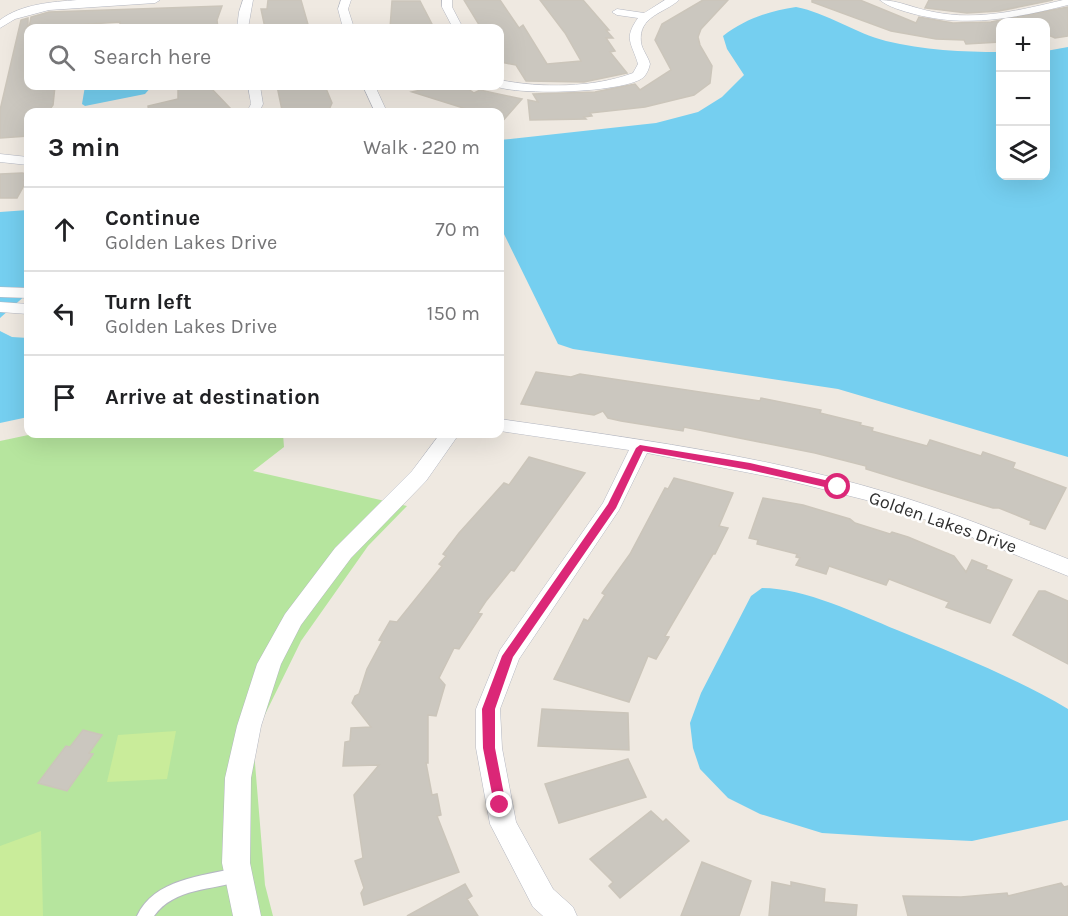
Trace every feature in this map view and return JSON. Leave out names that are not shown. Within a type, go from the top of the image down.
[{"type":"street","points":[[0,25],[14,15],[40,7],[155,0]]},
{"type":"street","points":[[243,24],[248,0]]},
{"type":"street","points":[[346,0],[343,9],[348,24]]},
{"type":"street","points":[[447,0],[447,7],[456,24]]},
{"type":"street","points":[[504,85],[517,88],[547,88],[621,81],[637,76],[644,64],[636,47],[636,35],[645,16],[674,0]]},
{"type":"street","points":[[885,0],[929,16],[970,21],[998,19],[1068,2]]},
{"type":"street","points":[[617,12],[645,16]]},
{"type":"street","points":[[255,90],[257,104],[255,108]]},
{"type":"street","points":[[371,90],[379,108]]},
{"type":"street","points":[[0,158],[24,160]]},
{"type":"street","points":[[0,292],[24,303]]},
{"type":"street","points":[[0,307],[24,304]]},
{"type":"street","name":"Golden Lakes Drive","points":[[504,426],[794,476],[882,498],[1068,568]]},
{"type":"street","points":[[247,916],[236,863],[238,778],[249,726],[269,664],[293,620],[343,553],[419,476],[446,438]]},
{"type":"street","points":[[563,916],[543,898],[503,824],[489,748],[488,709],[508,656],[612,506],[640,448]]},
{"type":"lane","points":[[145,916],[156,901],[179,888],[239,874]]},
{"type":"green space","points":[[24,436],[24,438],[283,438],[284,447],[253,471],[407,506],[368,546],[301,641],[253,739],[265,885],[273,916],[0,916],[0,441]]},
{"type":"green space","points":[[176,731],[167,779],[107,782],[118,735]]},
{"type":"green space","points":[[41,831],[43,916],[0,916],[0,846]]},
{"type":"water","points":[[796,7],[886,41],[943,50],[996,52],[996,180],[1050,180],[1050,50],[1068,47],[1068,457],[838,389],[573,349],[558,344],[504,234],[504,140],[656,123],[698,112],[722,97],[744,75],[727,49],[723,36],[758,17]]},
{"type":"water","points":[[84,90],[148,90],[145,94],[85,106],[82,104]]},
{"type":"water","points":[[24,210],[24,297],[0,318],[0,212]]},
{"type":"water","points":[[0,331],[12,337],[24,338],[24,418],[0,423]]},
{"type":"water","points":[[762,588],[796,592],[848,610],[984,666],[1068,709],[1068,820],[972,841],[822,833],[760,814],[728,798],[700,769],[693,748],[690,723],[701,693],[751,596]]},
{"type":"building","points":[[268,0],[301,0],[308,24],[264,24],[261,9],[267,9]]},
{"type":"building","points":[[464,0],[500,0],[519,28],[523,25],[547,64],[581,61],[565,33],[540,0],[583,0],[609,30],[606,30],[613,38],[606,38],[615,51],[610,52],[627,73],[584,82],[526,81],[516,65],[504,63],[504,24],[479,24]]},
{"type":"building","points":[[703,0],[728,0],[701,29],[698,37],[712,66],[710,83],[694,95],[645,107],[590,113],[592,116],[584,117],[586,119],[530,120],[528,100],[538,102],[533,94],[595,92],[635,84],[640,90],[671,70],[655,40],[662,24]]},
{"type":"building","points":[[812,0],[860,0],[916,23],[919,17],[953,23],[996,21],[996,42],[966,44],[964,40],[936,39],[891,31],[812,2]]},
{"type":"building","points":[[929,0],[1053,0],[999,11],[967,13],[925,8]]},
{"type":"building","points":[[392,1],[420,1],[432,24],[390,24]]},
{"type":"building","points":[[222,6],[218,24],[120,24],[120,22],[30,24],[31,17],[49,12]]},
{"type":"building","points":[[1068,7],[1068,36],[1055,38],[1050,36],[1050,18],[1012,18]]},
{"type":"building","points":[[28,18],[28,24],[24,24],[24,90],[55,90],[53,105],[51,108],[24,108],[24,136],[0,138],[0,110],[21,20]]},
{"type":"building","points":[[178,90],[213,90],[230,108],[148,108],[148,106],[178,99]]},
{"type":"building","points":[[278,90],[327,90],[332,103],[330,108],[282,108]]},
{"type":"building","points":[[470,90],[474,93],[480,90],[522,99],[504,119],[504,108],[463,108],[412,92]]},
{"type":"building","points":[[24,173],[24,185],[17,198],[0,198],[0,174]]},
{"type":"building","points":[[536,372],[571,377],[580,374],[760,401],[761,398],[821,410],[820,413],[861,423],[860,425],[873,428],[872,431],[927,446],[930,440],[981,456],[983,452],[1015,463],[1013,468],[1015,469],[1066,488],[1045,529],[999,508],[866,469],[866,466],[815,453],[684,427],[683,431],[621,421],[608,418],[603,411],[594,415],[521,404]]},
{"type":"building","points":[[529,457],[585,473],[514,571],[511,570],[486,601],[478,613],[482,614],[459,649],[454,648],[439,678],[445,685],[436,716],[428,715],[428,763],[426,763],[432,795],[437,794],[441,815],[437,816],[459,872],[364,905],[361,893],[364,888],[355,861],[363,858],[354,795],[379,765],[343,766],[345,742],[350,741],[351,728],[371,727],[352,703],[355,696],[359,694],[367,669],[382,641],[379,640],[390,621],[397,622],[442,566],[439,564],[446,556],[443,554],[459,533],[504,483],[509,485]]},
{"type":"building","points":[[674,478],[733,493],[719,526],[728,528],[715,554],[665,636],[669,637],[656,659],[648,656],[629,702],[554,679],[584,619],[588,621],[605,595],[602,593],[630,554],[665,488],[668,489]]},
{"type":"building","points":[[763,498],[803,505],[890,534],[892,532],[908,537],[954,556],[966,572],[972,560],[1012,580],[990,623],[946,607],[949,602],[889,579],[886,585],[829,566],[826,574],[796,565],[800,558],[796,557],[797,554],[757,544],[758,540],[749,538]]},
{"type":"building","points":[[1039,591],[1045,591],[1068,601],[1068,664],[1013,635]]},
{"type":"building","points":[[542,709],[628,713],[629,750],[538,746]]},
{"type":"building","points":[[83,730],[102,735],[89,753],[93,754],[67,791],[38,783],[66,746],[70,747]]},
{"type":"building","points":[[628,759],[646,797],[559,823],[545,784]]},
{"type":"building","points":[[651,811],[663,822],[666,819],[689,841],[620,898],[609,886],[613,882],[590,859]]},
{"type":"building","points":[[702,862],[751,881],[739,916],[681,916]]},
{"type":"building","points":[[772,882],[791,886],[791,882],[825,889],[824,902],[857,905],[856,916],[769,916]]},
{"type":"building","points":[[1061,883],[1064,887],[1068,886],[1068,916],[908,916],[903,896],[961,897],[1007,893],[1008,896]]},
{"type":"building","points":[[465,884],[472,896],[467,899],[478,916],[407,916]]},
{"type":"route","points":[[500,805],[489,748],[488,709],[508,656],[612,506],[640,448],[705,458],[838,487]]}]
